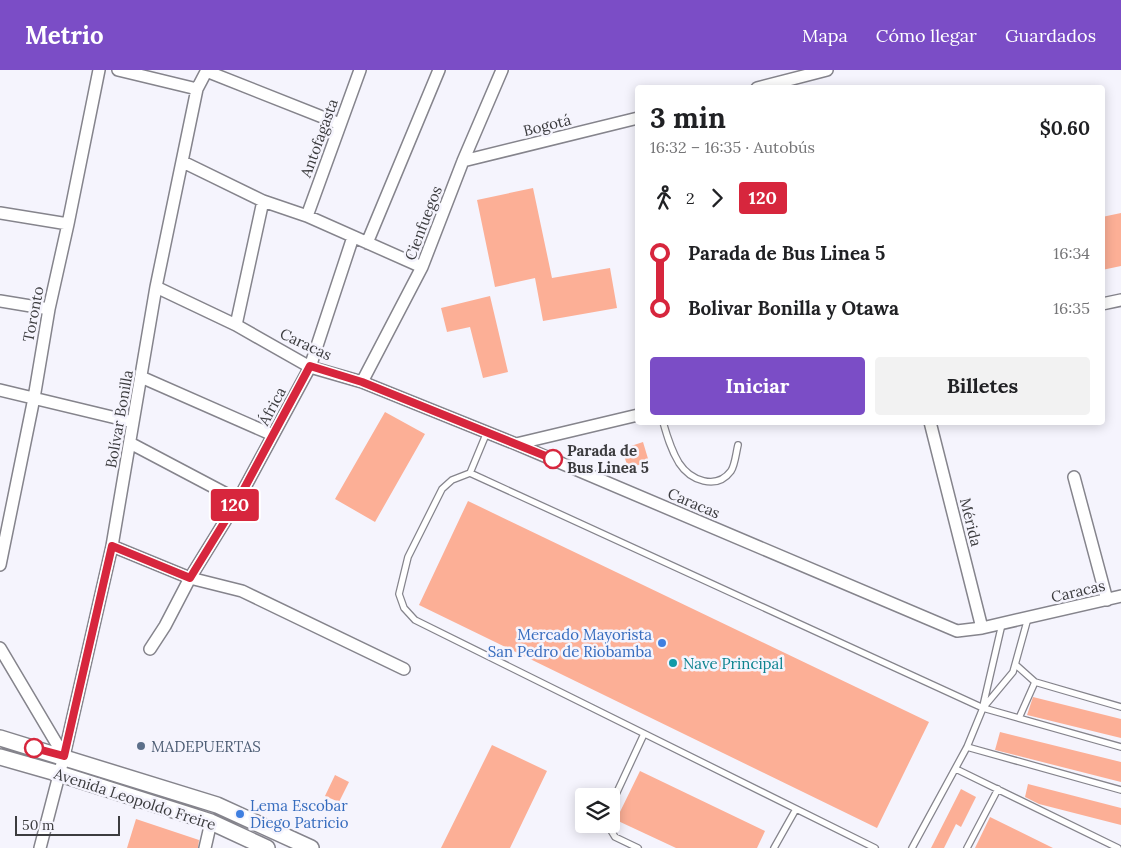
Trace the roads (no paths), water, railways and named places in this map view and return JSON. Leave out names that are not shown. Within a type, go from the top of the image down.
[{"type":"main road","name":"Avenida Leopoldo Freire","points":[[0,738],[64,756],[217,805],[311,848]]},
{"type":"main road","name":"Avenida Leopoldo Freire","points":[[0,757],[211,822],[267,848]]},
{"type":"street","name":"Toronto","points":[[0,565],[34,398],[49,309],[100,70]]},
{"type":"street","points":[[118,70],[197,89]]},
{"type":"street","points":[[206,70],[340,124]]},
{"type":"street","name":"Bolívar Bonilla","points":[[40,848],[60,774],[112,546],[156,287],[197,89],[206,70]]},
{"type":"street","name":"Antofagasta","points":[[307,216],[360,70]]},
{"type":"street","points":[[367,243],[439,70]]},
{"type":"street","name":"Cienfuegos","points":[[362,382],[422,268],[463,161],[502,70]]},
{"type":"street","points":[[769,85],[827,70]]},
{"type":"street","name":"Bogotá","points":[[463,161],[635,119]]},
{"type":"street","points":[[183,162],[263,201],[307,216],[422,268]]},
{"type":"street","points":[[236,325],[263,201]]},
{"type":"street","points":[[0,213],[68,224]]},
{"type":"street","name":"África","points":[[150,648],[165,626],[190,578],[238,500],[310,366],[353,236]]},
{"type":"street","name":"Caracas","points":[[156,287],[236,325],[310,366],[362,382],[487,432],[957,631],[1002,624],[1121,596]]},
{"type":"street","points":[[1105,303],[1121,300]]},
{"type":"street","points":[[0,301],[49,309]]},
{"type":"street","points":[[141,377],[273,435]]},
{"type":"street","points":[[0,390],[133,422]]},
{"type":"street","points":[[516,444],[635,416]]},
{"type":"street","name":"Mérida","points":[[931,425],[982,628]]},
{"type":"street","points":[[130,443],[238,500]]},
{"type":"street","points":[[1074,477],[1107,600]]},
{"type":"street","points":[[112,546],[190,578],[242,591],[404,669]]},
{"type":"street","points":[[0,648],[64,756]]},
{"type":"street","points":[[205,848],[211,822]]},
{"type":"lane","points":[[664,425],[672,451],[680,465],[694,478],[710,483],[722,480],[731,470],[738,445]]},
{"type":"lane","points":[[470,473],[487,432]]},
{"type":"lane","points":[[875,848],[415,620],[404,608],[399,594],[408,557],[442,489],[452,480],[470,473],[983,708],[1121,747]]},
{"type":"lane","points":[[983,708],[1013,672],[1028,618]]},
{"type":"lane","points":[[912,848],[956,769],[983,708],[1002,624]]},
{"type":"lane","points":[[1016,664],[1035,682],[1121,707]]},
{"type":"lane","points":[[1020,718],[1035,682]]},
{"type":"lane","points":[[619,788],[644,734]]},
{"type":"lane","points":[[967,746],[1121,790]]},
{"type":"lane","points":[[956,769],[1118,848]]},
{"type":"lane","points":[[967,848],[998,790]]},
{"type":"lane","points":[[774,848],[796,809]]},
{"type":"lane","points":[[613,833],[615,837],[638,848]]},
{"type":"place","name":"Parada de Bus Linea 5","points":[[553,459]]},
{"type":"place","name":"Mercado Mayorista San Pedro de Riobamba","points":[[662,643]]},
{"type":"place","name":"Nave Principal","points":[[673,663]]},
{"type":"place","name":"MADEPUERTAS","points":[[141,746]]},
{"type":"place","name":"Lema Escobar Diego Patricio","points":[[240,814]]}]
